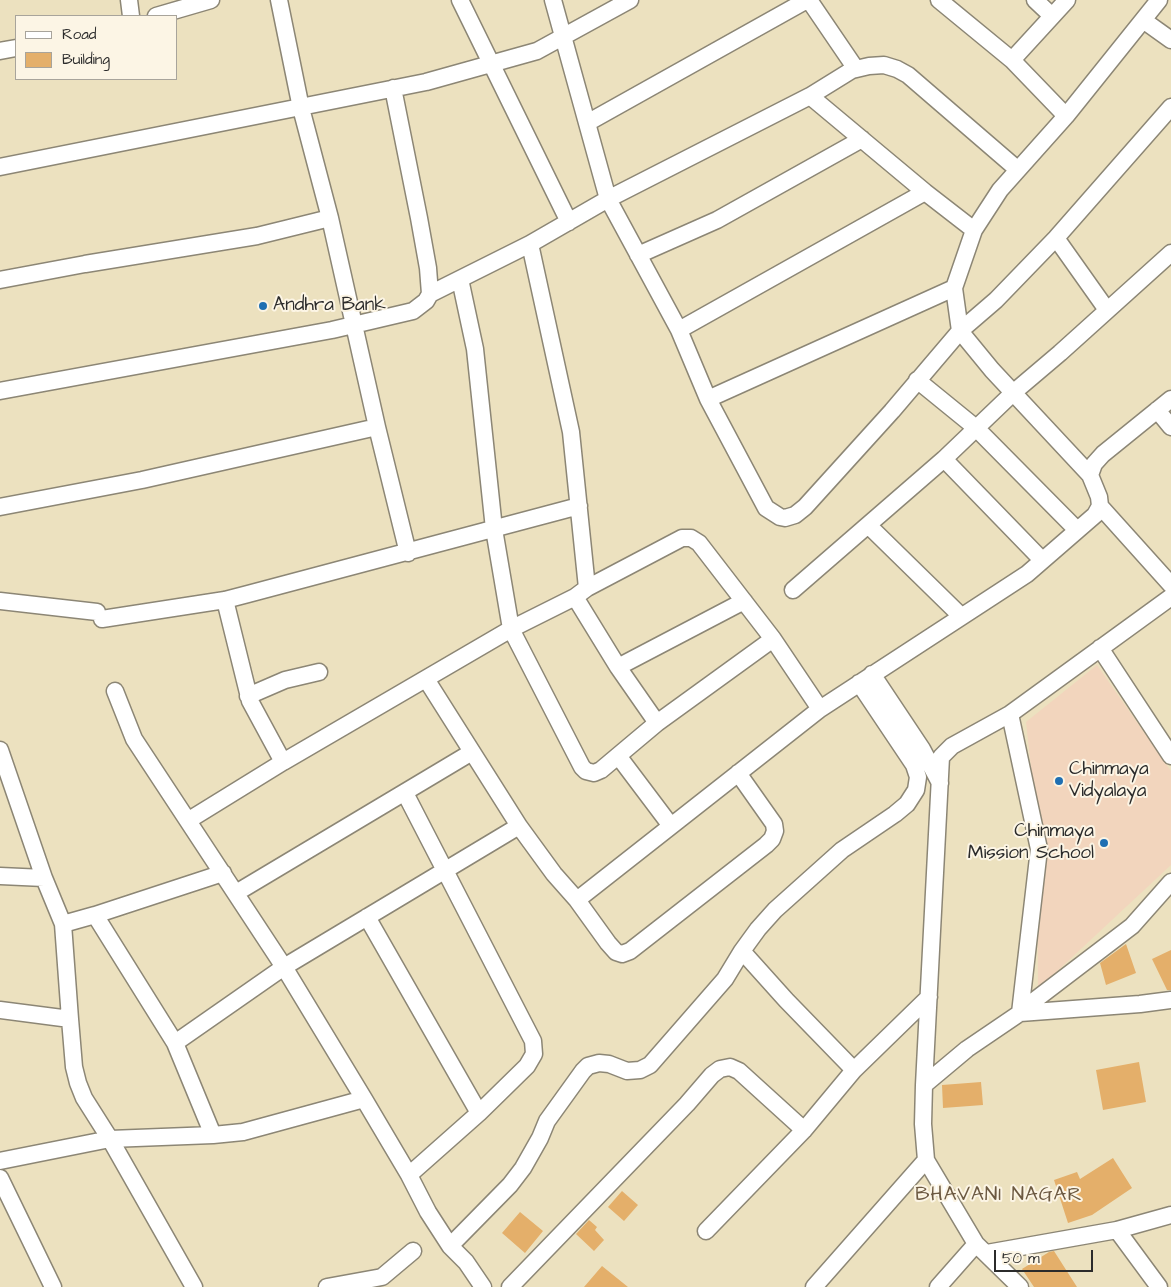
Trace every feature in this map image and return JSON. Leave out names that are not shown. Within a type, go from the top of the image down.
[{"type":"street","points":[[129,0],[131,15]]},
{"type":"street","points":[[159,15],[211,0]]},
{"type":"street","points":[[279,0],[301,108],[330,218],[408,553]]},
{"type":"street","points":[[460,0],[572,220]]},
{"type":"street","points":[[553,0],[587,123],[605,201],[638,255],[679,330],[708,400],[766,508],[785,518],[795,515],[805,507],[892,411],[960,331],[996,300],[1056,238],[1171,107]]},
{"type":"street","points":[[0,167],[426,82],[537,51],[630,0]]},
{"type":"street","points":[[587,123],[808,0],[856,69]]},
{"type":"street","points":[[939,0],[1012,60],[1066,116]]},
{"type":"street","points":[[1035,0],[1052,16]]},
{"type":"street","points":[[1012,60],[1066,0]]},
{"type":"street","points":[[1159,0],[1066,116],[1000,190],[974,230],[954,288],[960,331],[992,370],[1090,475],[1099,498],[1100,506],[1171,585]]},
{"type":"street","points":[[1143,20],[1171,40]]},
{"type":"street","points":[[0,51],[15,48]]},
{"type":"street","points":[[0,391],[354,325],[413,311],[426,301],[430,294],[530,244],[605,201],[810,96],[856,69],[869,66],[884,65],[908,75],[1017,169]]},
{"type":"street","points":[[394,88],[421,226],[430,294]]},
{"type":"street","points":[[810,96],[925,192],[974,230]]},
{"type":"street","points":[[638,255],[717,220],[862,139]]},
{"type":"street","points":[[679,330],[925,192]]},
{"type":"street","points":[[0,280],[257,236],[330,218]]},
{"type":"street","points":[[1056,238],[1108,310]]},
{"type":"street","points":[[530,244],[571,432],[579,506],[581,593],[618,667],[657,723]]},
{"type":"street","points":[[792,590],[944,459],[1014,392],[1171,253]]},
{"type":"street","points":[[460,279],[475,349],[494,529],[511,629],[582,768],[586,772],[594,773],[601,770],[619,757],[657,723],[773,640]]},
{"type":"street","points":[[708,400],[954,288]]},
{"type":"street","points":[[917,380],[976,428],[1077,530]]},
{"type":"street","points":[[1090,475],[1094,464],[1103,454],[1171,400]]},
{"type":"street","points":[[1157,410],[1171,426]]},
{"type":"street","points":[[0,507],[142,480],[377,426]]},
{"type":"street","points":[[944,459],[1042,560]]},
{"type":"street","points":[[0,601],[100,615],[226,600],[579,506]]},
{"type":"street","points":[[577,900],[820,709],[1027,574],[1095,515],[1100,506]]},
{"type":"street","points":[[868,525],[961,616]]},
{"type":"street","points":[[189,820],[283,762],[511,629],[682,538],[691,538],[699,543],[773,640],[820,709]]},
{"type":"street","points":[[1020,1287],[981,1249],[926,1160],[923,1124],[924,1085],[941,757],[952,746],[1010,714],[1171,597]]},
{"type":"street","points":[[226,600],[248,696],[255,713],[283,762]]},
{"type":"street","points":[[618,667],[744,601]]},
{"type":"street","points":[[1100,648],[1171,756]]},
{"type":"street","points":[[248,696],[285,680],[319,672]]},
{"type":"street","points":[[426,679],[519,826],[608,943],[616,952],[622,954],[630,951],[772,839],[775,831],[774,824],[738,773]]},
{"type":"street","points":[[865,679],[922,749],[940,783]]},
{"type":"street","points":[[450,1246],[510,1185],[523,1168],[547,1121],[588,1066],[599,1063],[610,1064],[626,1071],[640,1070],[650,1065],[725,979],[742,951],[775,910],[842,850],[907,804],[916,790],[918,777],[914,765],[865,679]]},
{"type":"street","points":[[115,690],[134,739],[284,967],[409,1175],[428,1212],[450,1246],[466,1262],[483,1287]]},
{"type":"street","points":[[1010,714],[1039,849],[1020,1013]]},
{"type":"street","points":[[0,752],[44,878],[63,924],[74,1067],[78,1083],[84,1098],[110,1139],[194,1287]]},
{"type":"street","points":[[236,893],[472,752]]},
{"type":"street","points":[[619,757],[671,826]]},
{"type":"street","points":[[405,793],[533,1041],[534,1054],[527,1066],[409,1175]]},
{"type":"street","points":[[175,1043],[284,967],[519,826]]},
{"type":"street","points":[[63,924],[223,873]]},
{"type":"street","points":[[0,876],[44,878]]},
{"type":"street","points":[[924,1085],[967,1049],[1020,1013],[1132,926],[1171,882]]},
{"type":"street","points":[[95,915],[175,1043],[213,1135]]},
{"type":"street","points":[[367,917],[478,1113]]},
{"type":"street","points":[[742,951],[786,1000],[854,1070]]},
{"type":"street","points":[[706,1231],[804,1130],[854,1070],[929,997]]},
{"type":"street","points":[[1020,1013],[1171,1000]]},
{"type":"street","points":[[0,1010],[70,1019]]},
{"type":"street","points":[[510,1287],[680,1111],[712,1075],[720,1069],[730,1067],[739,1070],[804,1130]]},
{"type":"street","points":[[0,1161],[110,1139],[243,1132],[364,1099]]},
{"type":"street","points":[[814,1287],[926,1160]]},
{"type":"street","points":[[0,1178],[53,1287]]},
{"type":"street","points":[[938,1287],[981,1249],[1117,1230],[1171,1215]]},
{"type":"street","points":[[1117,1230],[1159,1287]]},
{"type":"street","points":[[327,1287],[382,1282],[413,1251]]},
{"type":"shaded area","name":"Chinmaya Mission School","points":[[1097,665],[1171,771],[1171,865],[1038,989],[1037,822],[1026,722]]},
{"type":"building","points":[[1126,944],[1136,973],[1106,985],[1100,963]]},
{"type":"building","points":[[1171,950],[1171,990],[1167,990],[1152,959]]},
{"type":"building","points":[[1139,1062],[1146,1102],[1103,1110],[1096,1070]]},
{"type":"building","points":[[981,1082],[983,1105],[943,1108],[942,1085]]},
{"type":"building","points":[[1113,1158],[1132,1188],[1092,1215],[1068,1223],[1054,1180],[1077,1172],[1080,1179]]},
{"type":"building","points":[[622,1191],[638,1205],[624,1221],[608,1207]]},
{"type":"building","points":[[520,1212],[543,1231],[525,1253],[502,1233]]},
{"type":"building","points":[[589,1220],[597,1227],[595,1230],[604,1240],[594,1251],[576,1234]]},
{"type":"building","points":[[1054,1251],[1077,1287],[1034,1287],[1022,1269],[1049,1252]]},
{"type":"building","points":[[602,1266],[628,1287],[584,1287]]},
{"type":"place","name":"Andhra Bank","points":[[263,306]]},
{"type":"place","name":"Chinmaya Vidyalaya","points":[[1059,781]]},
{"type":"place","name":"Chinmaya Mission School","points":[[1104,843]]},
{"type":"district","name":"BHAVANI NAGAR","points":[[999,1196]]}]
